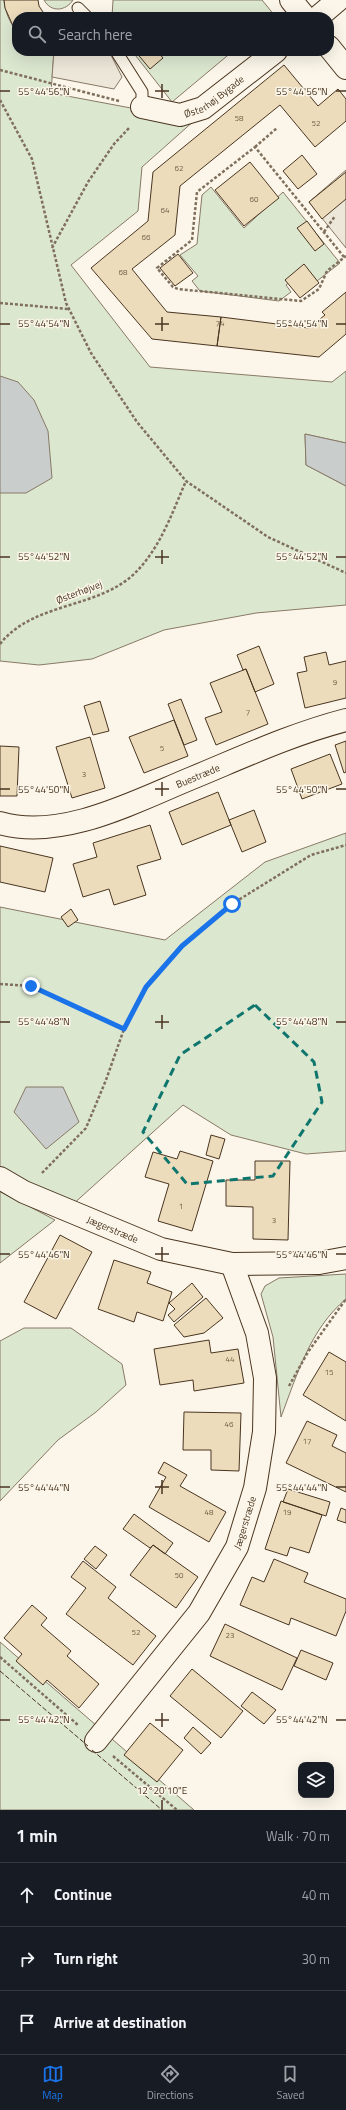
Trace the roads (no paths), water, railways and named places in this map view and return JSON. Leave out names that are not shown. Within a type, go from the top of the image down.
[{"type":"street","points":[[292,0],[301,12]]},
{"type":"street","points":[[324,12],[338,0]]},
{"type":"street","points":[[334,53],[346,68]]},
{"type":"street","name":"Østerhøj Bygade","points":[[142,107],[180,115],[203,108],[270,56]]},
{"type":"street","name":"Buestræde","points":[[0,822],[14,827],[47,827],[96,817],[287,738],[346,720]]},
{"type":"street","name":"Jægerstræde","points":[[0,1178],[24,1192],[161,1249],[232,1264],[319,1263],[346,1258]]},
{"type":"street","name":"Jægerstræde","points":[[96,1741],[199,1613],[237,1547],[253,1495],[264,1432],[265,1378],[256,1333],[232,1264]]},
{"type":"lane","points":[[78,8],[82,12]]},
{"type":"lane","points":[[119,56],[142,92],[142,107]]}]
